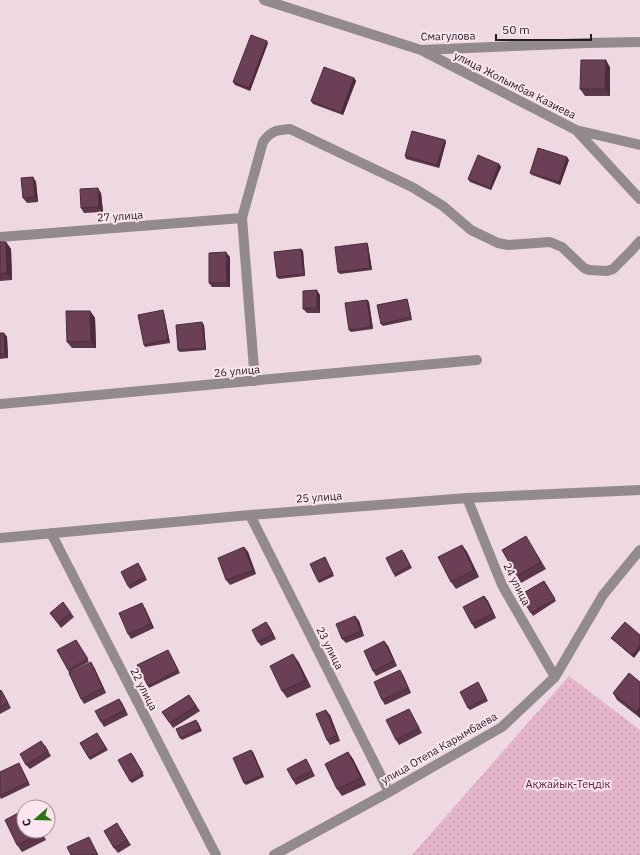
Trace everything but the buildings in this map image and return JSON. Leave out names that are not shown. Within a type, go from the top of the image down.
[{"type":"street","name":"Смагулова","points":[[264,0],[421,50],[640,42]]},
{"type":"street","name":"улица Жолымбая Казиева","points":[[421,50],[576,130],[640,145]]},
{"type":"street","points":[[255,381],[242,218],[263,142],[269,134],[279,130],[290,129],[412,186],[443,206],[471,230],[498,243],[508,245],[550,242],[562,248],[584,268],[589,270],[607,271],[613,268],[640,241]]},
{"type":"street","name":"улица Жолымбая Казиева","points":[[576,130],[640,199]]},
{"type":"street","name":"27 улица","points":[[0,237],[242,218]]},
{"type":"street","name":"26 улица","points":[[0,404],[477,360]]},
{"type":"street","name":"25 улица","points":[[0,538],[250,515],[467,498],[640,490]]},
{"type":"street","name":"24 улица","points":[[467,498],[502,585],[555,676]]},
{"type":"street","name":"23 улица","points":[[250,515],[389,792]]},
{"type":"street","name":"22 улица","points":[[51,533],[216,855]]},
{"type":"street","name":"улица Отепа Карымбаева","points":[[274,855],[389,792],[502,727],[555,676],[603,595],[640,550]]},
{"type":"green space","name":"Ақжайық-Теңдік","points":[[569,676],[640,730],[640,855],[412,855]]}]
